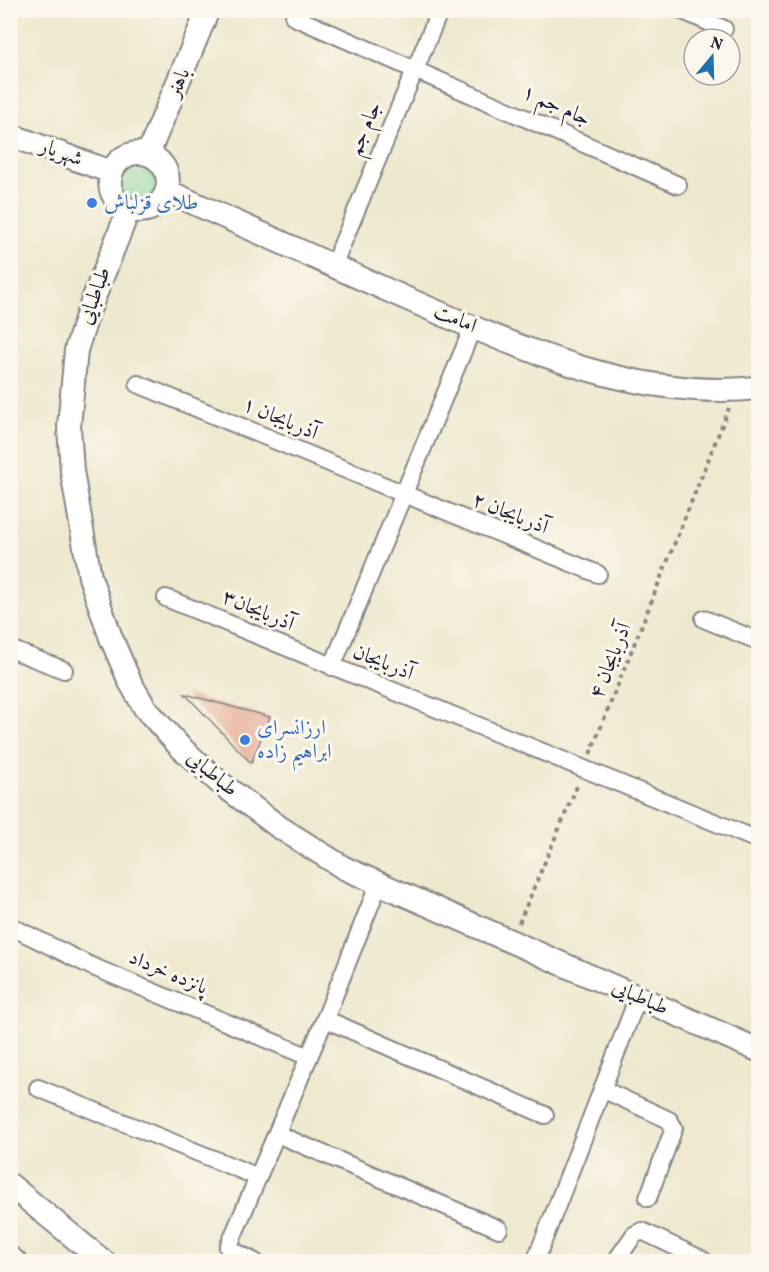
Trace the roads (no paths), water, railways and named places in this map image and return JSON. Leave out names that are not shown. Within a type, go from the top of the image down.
[{"type":"main road","name":"باهنر","points":[[148,154],[208,10]]},
{"type":"main road","name":"شهریار","points":[[10,135],[111,172]]},
{"type":"main road","points":[[139,152],[148,154],[162,165],[168,182],[167,191],[163,199],[152,208],[129,209],[112,193],[111,172],[122,157],[139,152]]},
{"type":"main road","name":"امامت","points":[[167,191],[473,327],[571,365],[650,385],[747,389]]},
{"type":"main road","name":"طباطبایی","points":[[129,209],[89,310],[76,350],[69,427],[72,471],[90,578],[111,638],[145,708],[180,747],[219,782],[279,827],[344,868],[759,1050]]},
{"type":"main road","points":[[10,1185],[104,1262]]},
{"type":"main road","points":[[10,1258],[15,1262]]},
{"type":"street","name":"جام جم","points":[[333,266],[440,10]]},
{"type":"street","points":[[681,10],[719,27]]},
{"type":"street","name":"جام جم ۱","points":[[294,17],[678,185]]},
{"type":"street","name":"آذربایجان","points":[[473,327],[332,667],[759,840]]},
{"type":"street","name":"آذربایجان ۱","points":[[138,384],[404,495]]},
{"type":"street","name":"آذربایجان ۲","points":[[404,495],[598,574]]},
{"type":"street","name":"آذربایجان۳","points":[[166,598],[332,667]]},
{"type":"street","points":[[704,619],[759,641]]},
{"type":"street","points":[[10,649],[64,670]]},
{"type":"street","points":[[255,1262],[228,1248],[326,1019],[379,883]]},
{"type":"street","name":"پانزده خرداد","points":[[10,926],[92,966],[309,1057]]},
{"type":"street","points":[[535,1262],[638,997]]},
{"type":"street","points":[[326,1019],[545,1115]]},
{"type":"street","points":[[38,1089],[258,1177]]},
{"type":"street","points":[[602,1089],[669,1120],[675,1128],[648,1198]]},
{"type":"street","points":[[277,1134],[499,1229]]},
{"type":"street","points":[[615,1262],[634,1235],[642,1231],[703,1260],[701,1262]]},
{"type":"place","name":"طلای قزلباش","points":[[92,203]]},
{"type":"place","name":"ارزانسرای ابراهیم زاده","points":[[245,740]]}]
